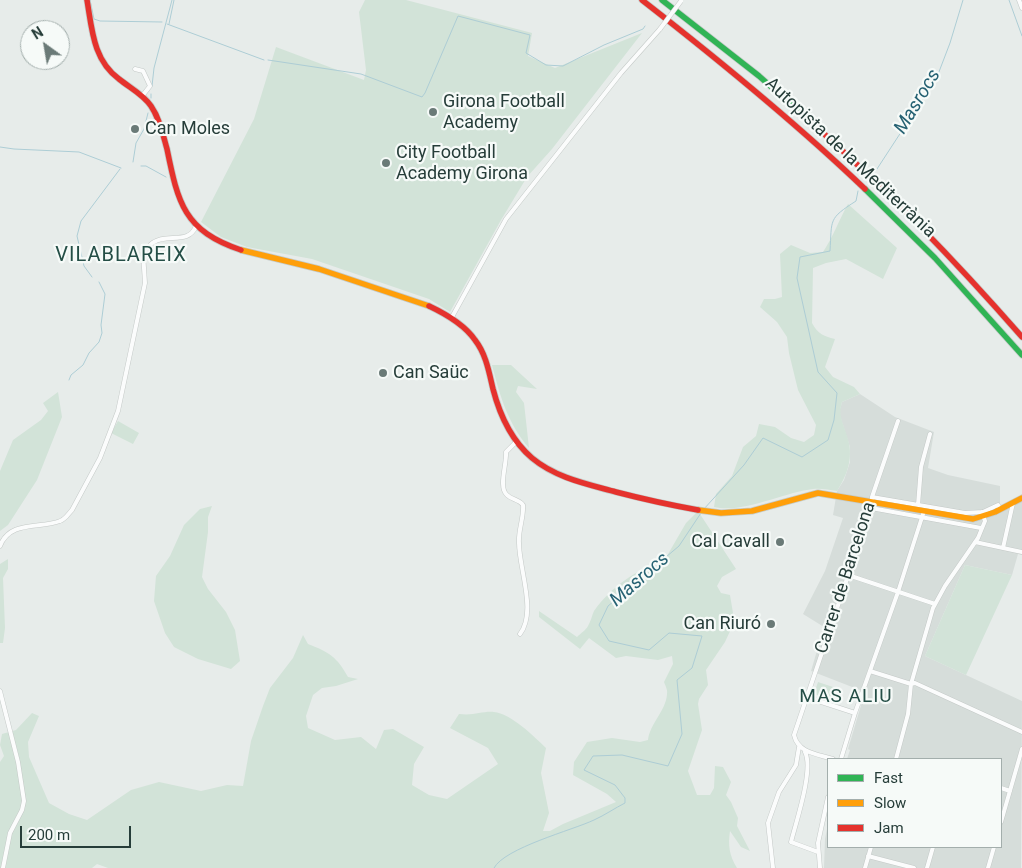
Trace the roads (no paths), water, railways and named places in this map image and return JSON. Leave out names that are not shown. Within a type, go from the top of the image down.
[{"type":"main road","points":[[87,0],[97,50],[111,73],[143,95],[152,106],[159,122],[181,204],[196,226],[217,242],[234,249],[307,265],[428,304],[452,317],[471,334],[484,354],[499,411],[516,442],[535,461],[561,476],[657,503],[719,513],[761,509],[804,495],[818,494],[976,519],[1022,498]]},
{"type":"main road","points":[[634,0],[662,16]]},
{"type":"main road","name":"Autopista de la Mediterrània","points":[[642,0],[778,109],[852,176],[934,258],[1022,355]]},
{"type":"main road","name":"Autopista de la Mediterrània","points":[[662,0],[750,70],[809,120],[862,169],[945,252],[1022,337]]},
{"type":"street","points":[[452,317],[506,219],[682,0]]},
{"type":"street","points":[[1019,0],[1022,8]]},
{"type":"street","points":[[135,69],[143,71],[150,86],[143,95]]},
{"type":"street","points":[[0,546],[8,534],[16,530],[30,525],[59,522],[72,510],[100,458],[118,412],[145,283],[143,254],[154,241],[163,238],[188,236],[194,231],[196,226]]},
{"type":"street","name":"Carrer de Barcelona","points":[[799,747],[794,735],[898,421]]},
{"type":"street","points":[[841,758],[855,712],[898,592],[920,510],[921,466],[930,434]]},
{"type":"street","points":[[516,442],[506,452],[502,488],[506,494],[523,505],[518,544],[527,608],[526,624],[520,634]]},
{"type":"street","points":[[1004,548],[1013,503]]},
{"type":"street","points":[[920,510],[983,516],[998,505],[1000,509]]},
{"type":"street","points":[[920,510],[982,528]]},
{"type":"street","points":[[897,758],[908,714],[911,684],[935,604],[975,542],[982,528],[983,516]]},
{"type":"street","points":[[976,519],[982,528]]},
{"type":"street","points":[[975,542],[1022,552]]},
{"type":"street","points":[[848,575],[935,604]]},
{"type":"street","points":[[870,671],[911,684],[915,683],[1022,732]]},
{"type":"street","points":[[0,691],[18,762],[24,801],[22,810],[10,833],[3,868]]},
{"type":"street","points":[[806,697],[855,712]]},
{"type":"street","points":[[799,747],[808,757],[808,775],[791,842],[818,852]]},
{"type":"street","points":[[773,868],[768,823],[778,792],[796,765],[799,747]]},
{"type":"street","points":[[1002,819],[1022,749]]},
{"type":"street","points":[[805,752],[829,758]]},
{"type":"street","points":[[1002,788],[1010,791]]},
{"type":"street","points":[[820,868],[818,852],[819,832],[827,802]]},
{"type":"street","points":[[865,868],[871,848]]},
{"type":"street","points":[[926,868],[933,848]]},
{"type":"street","points":[[988,868],[994,848]]},
{"type":"street","points":[[868,856],[914,868]]},
{"type":"waterway","points":[[90,0],[94,19],[100,21],[162,22]]},
{"type":"waterway","points":[[152,86],[154,68],[172,0]]},
{"type":"waterway","points":[[169,24],[174,0]]},
{"type":"waterway","name":"Masrocs","points":[[875,172],[937,77],[963,0]]},
{"type":"waterway","points":[[1009,0],[1022,36]]},
{"type":"waterway","points":[[268,60],[361,74],[422,97],[458,16],[530,35],[526,53],[546,65],[563,66],[604,45],[643,29],[645,26]]},
{"type":"waterway","points":[[167,24],[264,60]]},
{"type":"waterway","points":[[133,162],[136,143],[144,129],[148,113]]},
{"type":"waterway","points":[[0,147],[79,152],[121,168]]},
{"type":"waterway","points":[[141,166],[146,166],[166,177]]},
{"type":"waterway","points":[[92,277],[84,266],[77,236],[81,221],[120,169]]},
{"type":"waterway","name":"Masrocs","points":[[703,510],[744,465],[763,438],[802,457],[828,440],[834,420],[837,393],[818,372],[797,278],[800,257],[830,251],[833,221],[840,212],[856,201],[858,191]]},
{"type":"waterway","points":[[69,380],[71,375],[83,365],[89,353],[99,342],[102,333],[101,325],[105,294],[99,282]]},
{"type":"waterway","name":"Masrocs","points":[[494,868],[511,853],[594,820],[625,803],[625,798],[615,785],[584,770],[593,756],[622,755],[668,766],[682,734],[677,680],[692,668],[702,636],[669,633],[649,650],[609,641],[599,625],[608,606],[679,546],[701,513]]},
{"type":"place","name":"Girona Football Academy","points":[[433,112]]},
{"type":"place","name":"Can Moles","points":[[135,129]]},
{"type":"place","name":"City Football Academy Girona","points":[[386,163]]},
{"type":"place","name":"Can Saüc","points":[[383,373]]},
{"type":"place","name":"Cal Cavall","points":[[780,542]]},
{"type":"place","name":"Can Riuró","points":[[771,624]]},
{"type":"district","name":"VILABLAREIX","points":[[121,256]]},
{"type":"district","name":"MAS ALIU","points":[[846,697]]}]
